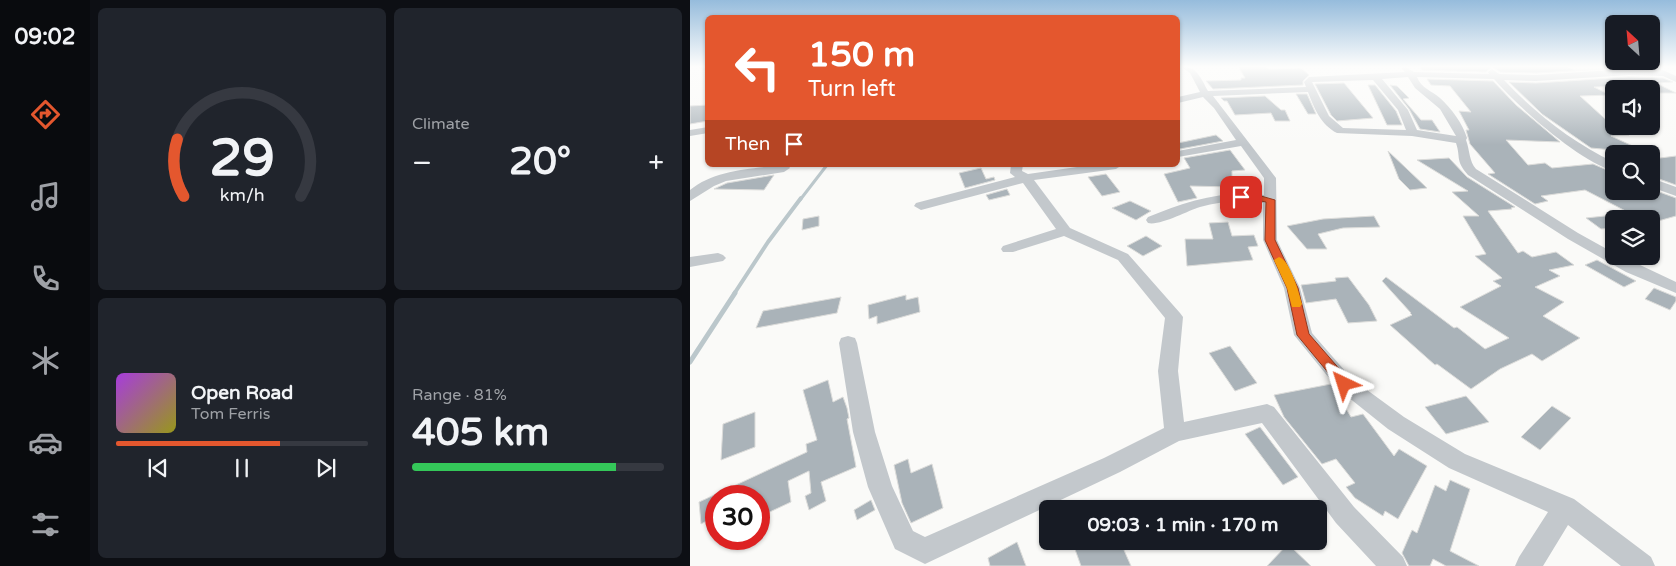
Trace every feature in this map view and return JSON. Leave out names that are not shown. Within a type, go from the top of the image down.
[{"type":"street","points":[[1180,100],[1205,94],[1239,92]]},
{"type":"street","points":[[1313,92],[1332,128],[1351,132],[1412,133],[1460,140]]},
{"type":"street","points":[[1388,92],[1411,123],[1412,133]]},
{"type":"street","points":[[1427,92],[1436,99],[1462,131],[1462,138],[1460,140],[1464,150],[1466,167],[1484,181],[1590,246],[1650,278],[1676,288]]},
{"type":"street","points":[[1511,92],[1562,135],[1605,162]]},
{"type":"street","points":[[1205,94],[1217,106],[1270,178],[1270,240],[1292,288],[1303,335],[1344,384],[1396,423],[1457,461],[1565,507],[1642,566]]},
{"type":"street","points":[[690,133],[705,130]]},
{"type":"street","points":[[1180,154],[1243,142]]},
{"type":"street","points":[[921,206],[1022,172],[1089,167]]},
{"type":"street","points":[[690,197],[719,178],[784,168]]},
{"type":"street","points":[[1022,172],[1065,231],[1123,257],[1174,317],[1168,371],[1175,433]]},
{"type":"street","points":[[1660,186],[1676,192]]},
{"type":"street","points":[[1153,220],[1185,206],[1227,198],[1254,197],[1270,200]]},
{"type":"street","points":[[1008,249],[1065,231]]},
{"type":"street","points":[[690,262],[718,258]]},
{"type":"street","points":[[848,343],[864,432],[880,487],[904,540],[925,551],[1030,501],[1112,465],[1175,433],[1267,413],[1345,515],[1394,566]]},
{"type":"street","points":[[1528,566],[1565,507]]},
{"type":"building","points":[[1319,92],[1352,92],[1373,118],[1337,121],[1331,115]]},
{"type":"building","points":[[1372,92],[1381,92],[1396,111],[1402,125],[1387,125]]},
{"type":"building","points":[[1396,92],[1403,92],[1409,98],[1403,99],[1421,120],[1432,120],[1440,132],[1420,129],[1409,109]]},
{"type":"building","points":[[1455,92],[1504,92],[1560,142],[1506,140],[1528,165],[1545,163],[1552,168],[1593,164],[1605,169],[1605,200],[1660,200],[1660,192],[1676,198],[1676,216],[1660,220],[1660,210],[1624,210],[1585,190],[1541,196],[1548,201],[1535,204],[1488,174],[1495,173],[1470,144],[1466,130],[1469,130],[1459,111],[1471,112]]},
{"type":"building","points":[[1520,92],[1605,93],[1605,95],[1580,96],[1605,119],[1605,135],[1629,135],[1611,136],[1630,145],[1605,145],[1605,149],[1591,148],[1542,114]]},
{"type":"building","points":[[1296,94],[1307,94],[1316,114],[1308,114]]},
{"type":"building","points":[[1265,96],[1281,110],[1285,110],[1290,121],[1275,121],[1271,113],[1235,115],[1227,101],[1221,98]]},
{"type":"building","points":[[705,105],[705,122],[690,124],[690,106]]},
{"type":"building","points":[[1216,135],[1223,141],[1180,149],[1180,143]]},
{"type":"building","points":[[1230,150],[1245,170],[1232,171],[1232,187],[1190,186],[1197,198],[1178,202],[1164,174],[1190,168],[1184,158]]},
{"type":"building","points":[[1388,151],[1427,188],[1410,190],[1399,179]]},
{"type":"building","points":[[1676,156],[1676,185],[1660,179],[1660,158]]},
{"type":"building","points":[[1449,158],[1467,177],[1515,207],[1512,209],[1488,211],[1518,253],[1523,251],[1532,257],[1556,252],[1574,265],[1549,270],[1560,276],[1535,287],[1564,302],[1543,316],[1580,338],[1542,361],[1532,354],[1500,369],[1471,389],[1437,364],[1435,365],[1390,325],[1412,315],[1382,281],[1386,277],[1485,349],[1509,338],[1460,307],[1501,286],[1493,281],[1502,278],[1475,256],[1486,254],[1463,216],[1479,216],[1452,192],[1468,191],[1417,160]]},
{"type":"building","points":[[981,168],[986,179],[994,177],[995,180],[965,188],[959,173]]},
{"type":"building","points":[[1106,174],[1120,192],[1102,196],[1088,177]]},
{"type":"building","points":[[774,175],[764,190],[714,189],[727,183]]},
{"type":"building","points":[[1007,189],[1010,195],[989,200],[986,195]]},
{"type":"building","points":[[1130,201],[1151,211],[1136,220],[1112,208]]},
{"type":"building","points":[[819,216],[819,226],[802,230],[803,219]]},
{"type":"building","points":[[1374,216],[1380,227],[1343,228],[1318,234],[1327,249],[1307,249],[1287,226],[1323,219]]},
{"type":"building","points":[[1605,216],[1605,229],[1601,229],[1586,218]]},
{"type":"building","points":[[1228,222],[1232,236],[1254,235],[1258,246],[1248,247],[1253,260],[1187,266],[1185,239],[1213,239],[1209,223]]},
{"type":"building","points":[[1146,236],[1162,246],[1143,256],[1127,246]]},
{"type":"building","points":[[1597,260],[1636,281],[1624,287],[1585,265]]},
{"type":"building","points":[[1348,277],[1369,305],[1377,321],[1348,323],[1336,299],[1306,303],[1301,285],[1336,281],[1335,278]]},
{"type":"building","points":[[1654,288],[1676,297],[1676,301],[1670,310],[1645,299]]},
{"type":"building","points":[[906,295],[906,300],[918,297],[920,312],[877,324],[877,316],[869,319],[868,305]]},
{"type":"building","points":[[841,297],[837,313],[756,328],[763,311]]},
{"type":"building","points":[[1230,346],[1257,383],[1235,391],[1209,353]]},
{"type":"building","points":[[828,380],[833,402],[843,397],[849,418],[847,419],[856,467],[821,482],[826,501],[809,510],[805,496],[811,493],[809,471],[788,481],[791,502],[770,512],[770,485],[736,485],[807,452],[806,444],[817,440],[803,390]]},
{"type":"building","points":[[1331,384],[1351,417],[1363,414],[1394,456],[1399,449],[1427,466],[1398,519],[1385,511],[1383,516],[1355,498],[1346,487],[1355,483],[1336,459],[1322,464],[1284,417],[1274,395]]},
{"type":"building","points":[[1466,396],[1489,422],[1446,434],[1425,407]]},
{"type":"building","points":[[1552,406],[1571,418],[1540,450],[1521,437]]},
{"type":"building","points":[[755,412],[755,447],[721,460],[723,424]]},
{"type":"building","points":[[1260,427],[1298,477],[1283,485],[1245,434]]},
{"type":"building","points":[[908,459],[911,473],[932,464],[943,508],[911,523],[902,503],[894,465]]},
{"type":"building","points":[[1450,480],[1470,489],[1450,551],[1479,566],[1446,566],[1433,559],[1430,566],[1409,566],[1402,553],[1412,530],[1417,533],[1435,485],[1446,491]]},
{"type":"building","points":[[705,499],[705,522],[701,524],[699,502]]},
{"type":"building","points":[[871,500],[875,510],[857,520],[854,510]]},
{"type":"building","points":[[1017,542],[1026,566],[990,566],[988,558]]},
{"type":"building","points":[[1075,550],[1124,550],[1131,566],[1081,566]]},
{"type":"building","points":[[1282,550],[1294,550],[1311,566],[1267,566]]},
{"type":"waterway","points":[[800,200],[825,167]]},
{"type":"waterway","points":[[734,294],[768,242],[801,198]]},
{"type":"waterway","points":[[690,362],[735,293]]},
{"type":"slow traffic","points":[[1279,260],[1292,288],[1296,304]]},
{"type":"route","points":[[1241,197],[1270,200],[1270,240],[1292,288],[1303,335],[1344,384]]}]
